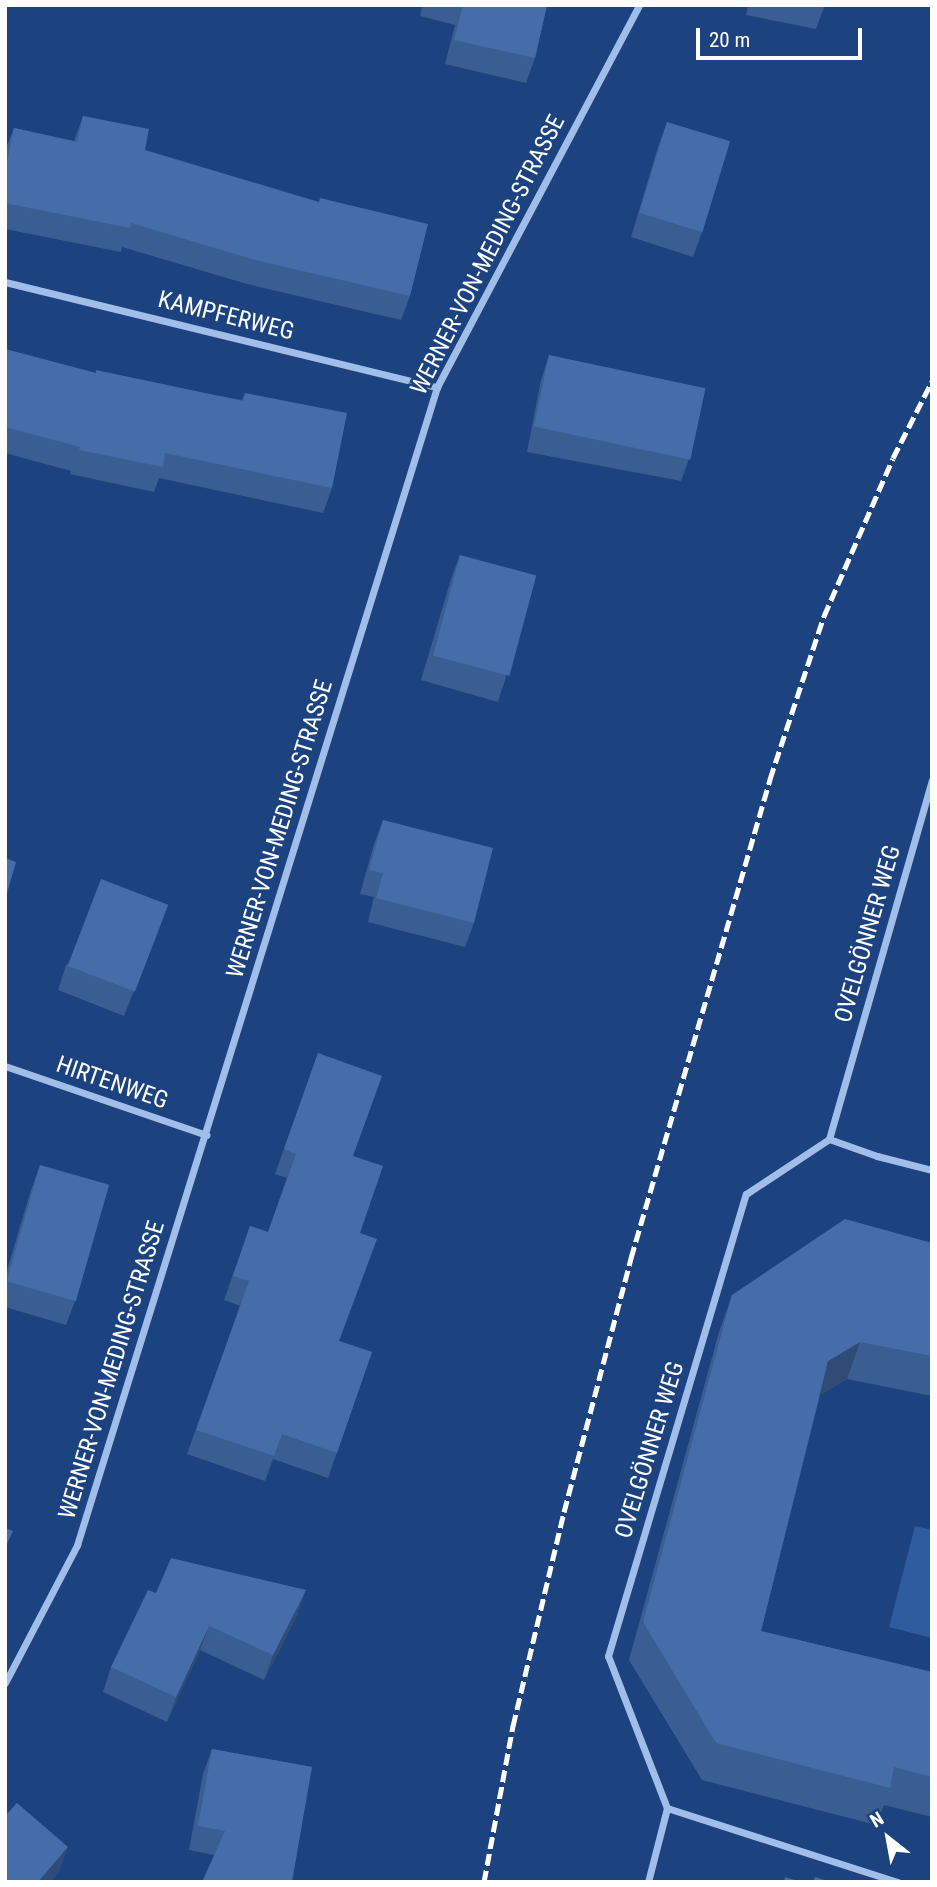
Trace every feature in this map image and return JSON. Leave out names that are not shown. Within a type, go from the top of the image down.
[{"type":"street","name":"WERNER-VON-MEDING-STRASSE","points":[[5,1683],[77,1545],[437,387],[639,5]]},
{"type":"street","name":"KAMPFERWEG","points":[[5,282],[437,387]]},
{"type":"street","name":"OVELGÖNNER WEG","points":[[667,1808],[608,1656],[746,1194],[829,1139],[932,779]]},
{"type":"street","name":"HIRTENWEG","points":[[5,1066],[206,1135]]},
{"type":"street","points":[[829,1139],[877,1156],[932,1170]]},
{"type":"street","points":[[648,1882],[667,1808],[898,1882]]},
{"type":"shaded area","points":[[915,1526],[932,1530],[932,1638],[889,1627]]},
{"type":"building","points":[[463,5],[547,5],[535,58],[454,40]]},
{"type":"building","points":[[83,116],[149,129],[145,150],[319,202],[320,198],[428,224],[410,296],[255,260],[131,223],[130,228],[5,203],[5,170],[14,128],[77,142]]},
{"type":"building","points":[[667,122],[730,141],[702,232],[639,213]]},
{"type":"building","points":[[5,349],[96,373],[96,370],[243,401],[245,393],[347,413],[332,488],[165,453],[163,467],[79,450],[80,447],[5,427]]},
{"type":"building","points":[[549,355],[706,388],[690,460],[534,426]]},
{"type":"building","points":[[460,555],[536,575],[509,676],[433,655]]},
{"type":"building","points":[[383,820],[493,848],[474,923],[376,898],[383,873],[369,870]]},
{"type":"building","points":[[5,858],[16,862],[5,900]]},
{"type":"building","points":[[101,879],[168,905],[135,992],[68,966]]},
{"type":"building","points":[[318,1053],[382,1076],[353,1156],[383,1166],[360,1233],[377,1239],[339,1341],[372,1352],[337,1453],[282,1434],[274,1456],[196,1430],[249,1281],[233,1276],[250,1226],[268,1232],[296,1154],[284,1149]]},
{"type":"building","points":[[40,1165],[109,1185],[76,1301],[7,1281]]},
{"type":"building","points":[[845,1219],[932,1243],[932,1356],[860,1342],[828,1361],[761,1631],[932,1672],[932,1777],[894,1767],[890,1788],[716,1743],[643,1622],[732,1295]]},
{"type":"building","points":[[5,1528],[13,1531],[5,1548]]},
{"type":"building","points":[[171,1558],[306,1590],[273,1655],[209,1626],[176,1697],[111,1667],[148,1590],[156,1593]]},
{"type":"building","points":[[212,1749],[312,1767],[292,1882],[202,1882],[225,1831],[198,1826]]},
{"type":"building","points":[[17,1803],[68,1847],[38,1882],[5,1882],[5,1816]]},
{"type":"building","points":[[785,1877],[801,1882],[784,1882]]},
{"type":"building","points":[[815,1877],[831,1882],[813,1882]]},
{"type":"railway","points":[[484,1882],[513,1726],[564,1512],[631,1258],[770,779],[824,616],[893,458],[932,381]]}]
